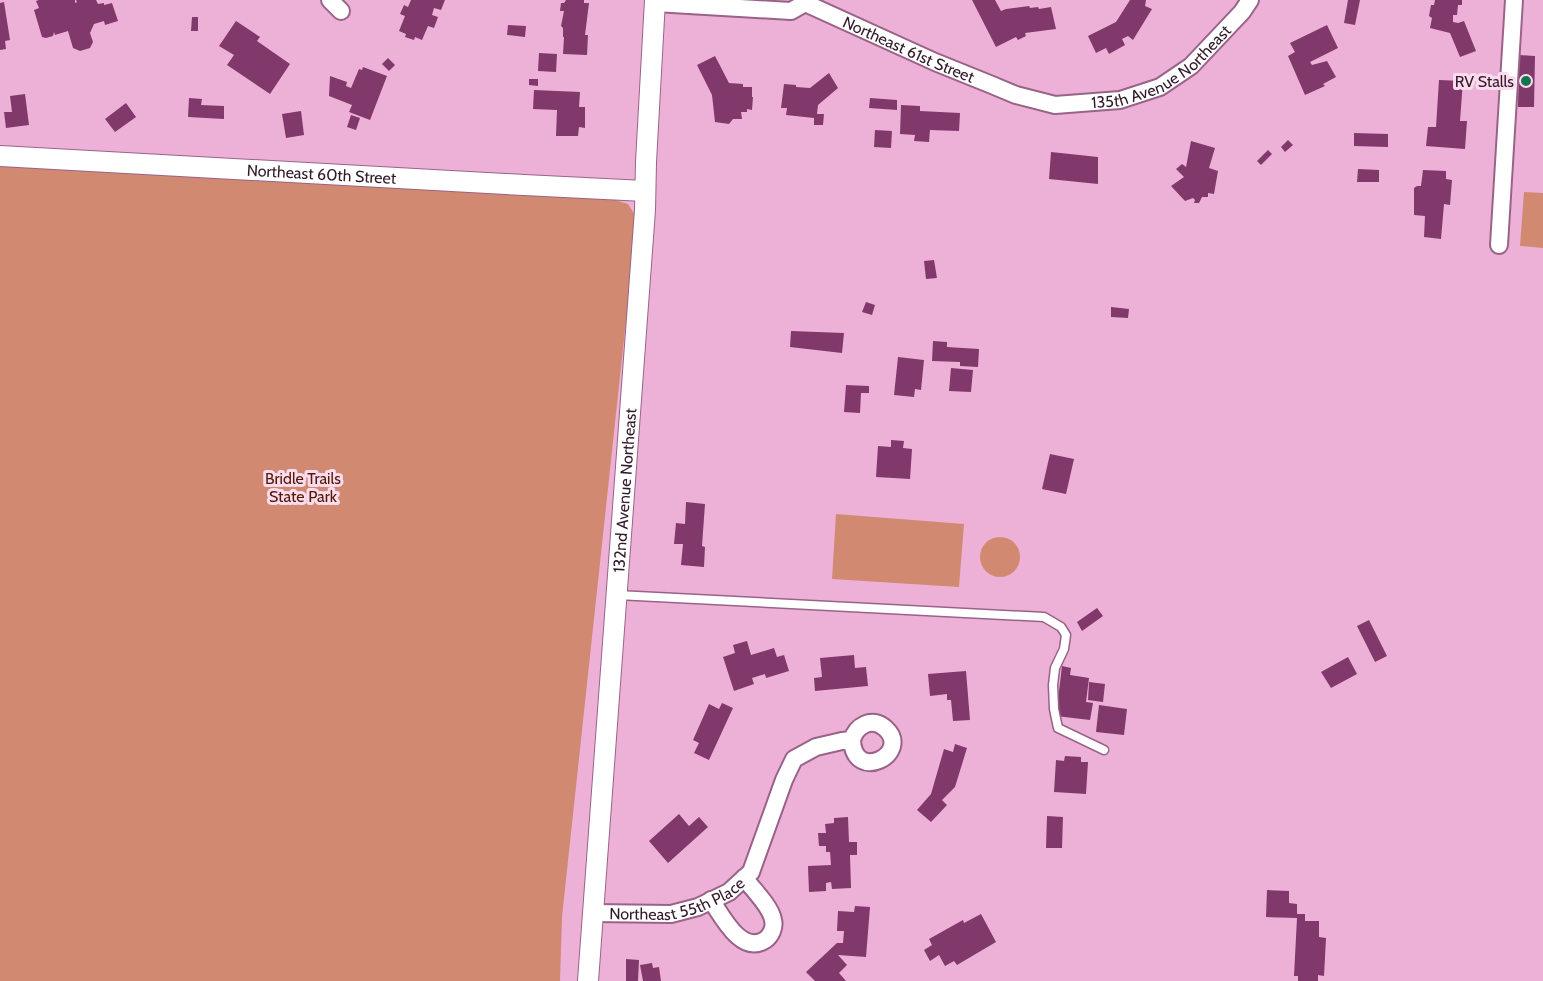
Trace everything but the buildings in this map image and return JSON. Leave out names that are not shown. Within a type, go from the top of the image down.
[{"type":"street","name":"135th Avenue Northeast","points":[[1055,105],[1120,100],[1160,87],[1191,66],[1242,12],[1250,0]]},
{"type":"street","points":[[1499,245],[1514,0]]},
{"type":"street","name":"Northeast 61st Street","points":[[655,1],[791,11],[805,2],[935,62],[1016,95],[1055,105]]},
{"type":"street","name":"132nd Avenue Northeast","points":[[588,981],[645,210],[655,1]]},
{"type":"street","name":"Northeast 60th Street","points":[[0,156],[645,191]]},
{"type":"street","name":"Northeast 55th Place","points":[[593,913],[670,914],[698,907],[729,892],[751,872],[784,780],[794,759],[816,747],[852,741]]},
{"type":"street","points":[[711,900],[731,930],[741,939],[758,944],[767,939],[772,931],[774,920],[768,907],[744,878]]},
{"type":"lane","points":[[617,595],[1044,617],[1060,627],[1066,635],[1064,649],[1054,668],[1054,709],[1058,728],[1104,750]]},
{"type":"green space","name":"Bridle Trails State Park","points":[[0,165],[615,200],[628,204],[637,218],[562,917],[560,981],[0,981]]},
{"type":"green space","points":[[1524,192],[1543,193],[1543,248],[1520,246]]},
{"type":"green space","points":[[836,514],[964,524],[959,587],[832,579]]},
{"type":"green space","points":[[1000,537],[1014,543],[1020,557],[1014,571],[1000,577],[986,571],[980,557],[986,543]]},
{"type":"place","name":"RV Stalls","points":[[1526,81]]}]
